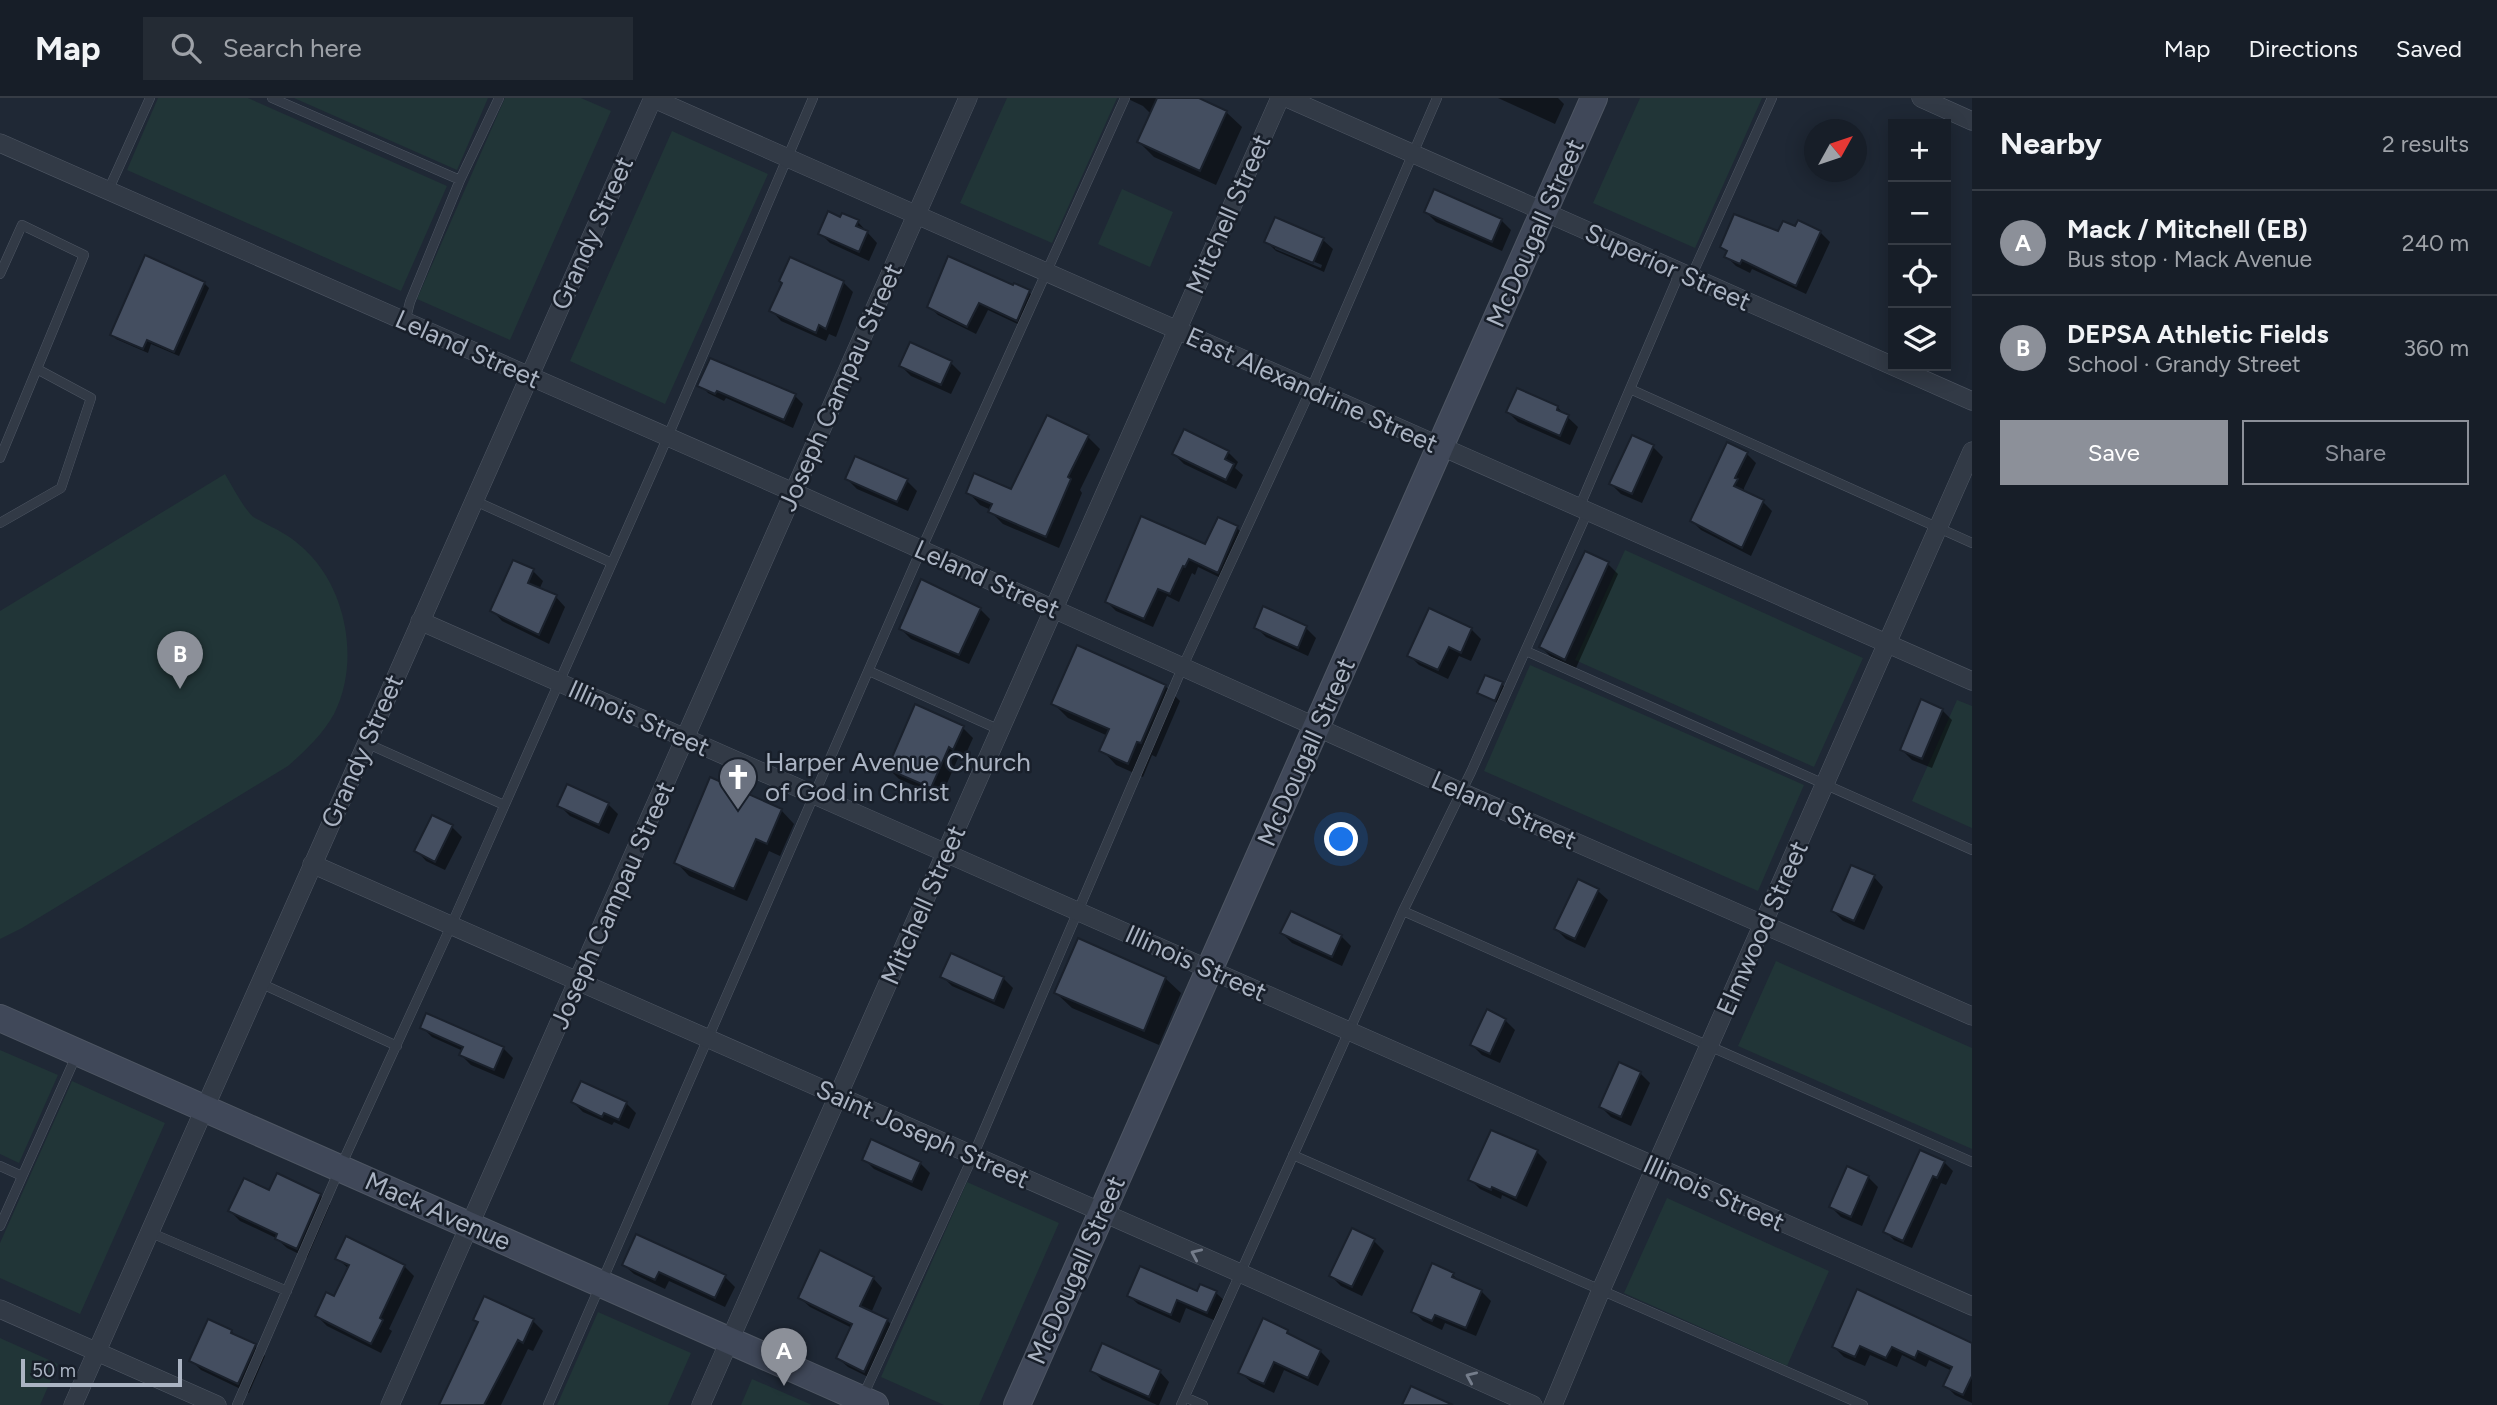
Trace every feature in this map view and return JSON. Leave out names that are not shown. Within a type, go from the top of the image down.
[{"type":"street","name":"East Alexandrine Street","points":[[653,98],[1972,681]]},
{"type":"street","name":"Grandy Street","points":[[73,1405],[653,98]]},
{"type":"street","name":"Joseph Campau Street","points":[[390,1405],[968,98]]},
{"type":"street","name":"Mitchell Street","points":[[701,1405],[1280,98]]},
{"type":"street","name":"Superior Street","points":[[1287,98],[1972,401]]},
{"type":"street","name":"McDougall Street","points":[[1017,1405],[1594,98]]},
{"type":"street","points":[[1921,98],[1972,121]]},
{"type":"street","name":"Leland Street","points":[[0,143],[1972,1016]]},
{"type":"street","name":"Elmwood Street","points":[[1553,1405],[1601,1290],[1972,451]]},
{"type":"street","name":"Illinois Street","points":[[420,621],[1972,1306]]},
{"type":"street","name":"Saint Joseph Street","points":[[313,864],[1533,1405]]},
{"type":"street","name":"Mack Avenue","points":[[0,1018],[866,1403]]},
{"type":"street","points":[[0,1309],[217,1405]]},
{"type":"lane","points":[[108,191],[150,98]]},
{"type":"lane","points":[[272,98],[460,180]]},
{"type":"lane","points":[[405,321],[410,302],[460,180],[499,98]]},
{"type":"lane","points":[[237,1405],[340,1168],[612,563],[813,98]]},
{"type":"lane","points":[[548,1405],[921,550],[1125,98]]},
{"type":"lane","points":[[866,1403],[1183,666],[1311,390],[1437,98]]},
{"type":"lane","points":[[1203,1405],[1183,1401],[1403,911],[1526,651],[1630,389],[1772,98]]},
{"type":"lane","points":[[0,274],[22,225],[84,255],[0,458]]},
{"type":"lane","points":[[0,523],[61,488],[92,398],[37,369]]},
{"type":"lane","points":[[1630,389],[1972,543]]},
{"type":"lane","points":[[473,500],[612,563]]},
{"type":"lane","points":[[1526,651],[1972,850]]},
{"type":"lane","points":[[869,671],[1000,730]]},
{"type":"lane","points":[[366,743],[505,805]]},
{"type":"lane","points":[[1403,911],[1972,1162]]},
{"type":"lane","points":[[260,983],[397,1046]]},
{"type":"lane","points":[[0,1226],[78,1052]]},
{"type":"lane","points":[[1293,1155],[1863,1405]]},
{"type":"lane","points":[[0,1166],[22,1176]]},
{"type":"lane","points":[[149,1232],[287,1291]]},
{"type":"green space","points":[[158,98],[248,98],[447,186],[401,291],[127,170]]},
{"type":"green space","points":[[294,98],[488,98],[457,170]]},
{"type":"green space","points":[[505,98],[581,98],[611,111],[510,340],[417,299]]},
{"type":"green space","points":[[1007,98],[1117,98],[1052,243],[960,203]]},
{"type":"green space","points":[[1640,98],[1762,98],[1695,248],[1593,203]]},
{"type":"green space","points":[[672,131],[768,174],[665,404],[570,361]]},
{"type":"green space","points":[[1122,189],[1173,212],[1150,267],[1098,244]]},
{"type":"green space","points":[[225,474],[251,515],[285,534],[305,550],[324,573],[334,592],[346,632],[348,653],[342,695],[334,714],[319,735],[288,766],[0,939],[0,611]]},
{"type":"green space","points":[[1625,550],[1863,658],[1814,767],[1575,660]]},
{"type":"green space","points":[[1530,665],[1804,785],[1758,891],[1484,771]]},
{"type":"green space","points":[[1957,700],[1972,706],[1972,828],[1912,801]]},
{"type":"green space","points":[[1776,961],[1972,1048],[1972,1149],[1738,1046]]},
{"type":"green space","points":[[0,1050],[58,1075],[19,1163],[0,1154]]},
{"type":"green space","points":[[72,1081],[165,1123],[80,1314],[0,1278],[0,1243]]},
{"type":"green space","points":[[967,1182],[1059,1223],[979,1405],[944,1405],[881,1377]]},
{"type":"green space","points":[[1667,1198],[1829,1271],[1787,1366],[1624,1293]]},
{"type":"green space","points":[[598,1312],[691,1353],[668,1405],[557,1405]]},
{"type":"green space","points":[[0,1338],[58,1364],[40,1405],[0,1405]]},
{"type":"green space","points":[[752,1379],[812,1405],[741,1405]]},
{"type":"building","points":[[1157,98],[1199,98],[1227,111],[1200,171],[1137,142]]},
{"type":"building","points":[[1434,189],[1502,219],[1492,242],[1424,212]]},
{"type":"building","points":[[828,211],[840,217],[842,213],[859,220],[856,226],[868,231],[859,252],[818,234]]},
{"type":"building","points":[[1734,214],[1778,231],[1783,221],[1795,226],[1798,220],[1821,231],[1796,286],[1742,260],[1740,264],[1724,257],[1727,251],[1720,247]]},
{"type":"building","points":[[1275,217],[1324,238],[1313,263],[1264,242]]},
{"type":"building","points":[[145,255],[205,282],[174,352],[147,340],[143,349],[110,335]]},
{"type":"building","points":[[948,256],[1030,290],[1017,321],[979,303],[967,327],[927,307]]},
{"type":"building","points":[[790,257],[844,281],[826,329],[819,325],[816,333],[769,311]]},
{"type":"building","points":[[910,342],[952,361],[941,385],[899,366]]},
{"type":"building","points":[[710,358],[796,394],[784,420],[717,391],[715,394],[697,386]]},
{"type":"building","points":[[1517,388],[1558,406],[1557,410],[1569,415],[1560,436],[1506,412]]},
{"type":"building","points":[[1047,415],[1089,435],[1068,477],[1071,479],[1046,537],[988,512],[992,504],[966,493],[974,473],[1011,489]]},
{"type":"building","points":[[1184,429],[1229,451],[1225,459],[1234,464],[1226,480],[1172,454]]},
{"type":"building","points":[[1632,435],[1654,445],[1632,494],[1609,484]]},
{"type":"building","points":[[1727,442],[1748,452],[1735,478],[1738,479],[1734,486],[1764,500],[1742,548],[1690,521]]},
{"type":"building","points":[[855,456],[908,479],[897,502],[845,479]]},
{"type":"building","points":[[1141,516],[1205,544],[1218,517],[1238,526],[1218,573],[1189,559],[1170,594],[1158,589],[1144,619],[1105,602]]},
{"type":"building","points":[[1585,551],[1609,562],[1565,660],[1539,647]]},
{"type":"building","points":[[513,560],[534,569],[528,583],[557,595],[539,635],[490,611]]},
{"type":"building","points":[[921,579],[981,608],[959,655],[899,629]]},
{"type":"building","points":[[1263,606],[1307,626],[1298,648],[1254,628]]},
{"type":"building","points":[[1429,608],[1472,628],[1461,653],[1449,647],[1438,670],[1407,656]]},
{"type":"building","points":[[1077,645],[1166,685],[1141,743],[1137,742],[1128,764],[1099,751],[1109,729],[1051,704]]},
{"type":"building","points":[[1485,675],[1503,682],[1495,701],[1477,693]]},
{"type":"building","points":[[1921,699],[1943,709],[1922,759],[1900,750]]},
{"type":"building","points":[[915,704],[964,726],[953,750],[949,747],[931,788],[887,769]]},
{"type":"building","points":[[710,777],[782,809],[767,844],[756,839],[734,889],[674,863]]},
{"type":"building","points":[[567,784],[609,803],[599,825],[557,806]]},
{"type":"building","points":[[432,815],[453,825],[435,862],[414,851]]},
{"type":"building","points":[[1851,865],[1875,875],[1854,921],[1831,911]]},
{"type":"building","points":[[1578,879],[1599,889],[1575,939],[1554,929]]},
{"type":"building","points":[[1291,911],[1342,935],[1332,957],[1280,933]]},
{"type":"building","points":[[1078,938],[1166,977],[1144,1031],[1054,993]]},
{"type":"building","points":[[951,953],[1004,977],[994,1001],[940,977]]},
{"type":"building","points":[[1487,1009],[1506,1019],[1490,1054],[1470,1045]]},
{"type":"building","points":[[426,1013],[504,1047],[494,1070],[459,1055],[463,1047],[420,1028]]},
{"type":"building","points":[[1619,1062],[1641,1072],[1621,1117],[1599,1107]]},
{"type":"building","points":[[581,1081],[627,1102],[619,1120],[604,1113],[602,1117],[571,1102]]},
{"type":"building","points":[[1491,1130],[1538,1150],[1516,1198],[1468,1180]]},
{"type":"building","points":[[871,1139],[921,1162],[912,1182],[862,1160]]},
{"type":"building","points":[[1920,1150],[1945,1161],[1937,1178],[1933,1176],[1903,1241],[1883,1232]]},
{"type":"building","points":[[1847,1166],[1869,1176],[1851,1217],[1829,1207]]},
{"type":"building","points":[[277,1173],[321,1194],[297,1249],[275,1239],[277,1234],[228,1211],[244,1178],[269,1190]]},
{"type":"building","points":[[1352,1228],[1375,1239],[1352,1287],[1329,1276]]},
{"type":"building","points":[[636,1234],[726,1275],[715,1298],[659,1272],[655,1280],[622,1265]]},
{"type":"building","points":[[346,1236],[405,1265],[371,1344],[315,1316],[326,1292],[334,1296],[349,1265],[335,1259]]},
{"type":"building","points":[[820,1250],[874,1277],[860,1306],[888,1319],[864,1372],[836,1358],[852,1324],[798,1298]]},
{"type":"building","points":[[1432,1263],[1454,1273],[1452,1277],[1482,1290],[1466,1328],[1435,1315],[1432,1321],[1411,1312]]},
{"type":"building","points":[[1140,1266],[1197,1291],[1200,1284],[1217,1291],[1207,1313],[1177,1300],[1171,1315],[1127,1296]]},
{"type":"building","points":[[1857,1289],[1972,1343],[1972,1376],[1963,1395],[1943,1386],[1952,1367],[1918,1351],[1915,1358],[1892,1347],[1886,1358],[1860,1346],[1855,1357],[1832,1347]]},
{"type":"building","points":[[484,1296],[534,1319],[523,1343],[518,1340],[484,1405],[439,1405],[478,1322],[473,1320]]},
{"type":"building","points":[[1263,1318],[1321,1350],[1308,1378],[1274,1362],[1264,1384],[1238,1373]]},
{"type":"building","points":[[208,1319],[256,1344],[238,1384],[189,1361]]},
{"type":"building","points":[[1102,1343],[1161,1370],[1149,1397],[1090,1371]]},
{"type":"building","points":[[1411,1386],[1453,1405],[1402,1405]]},
{"type":"place","name":"DEPSA Athletic Fields","points":[[180,689]]},
{"type":"place","name":"Harper Avenue Church of God in Christ","points":[[738,811]]},
{"type":"place","name":"Mack / Mitchell (EB)","points":[[784,1386]]}]
